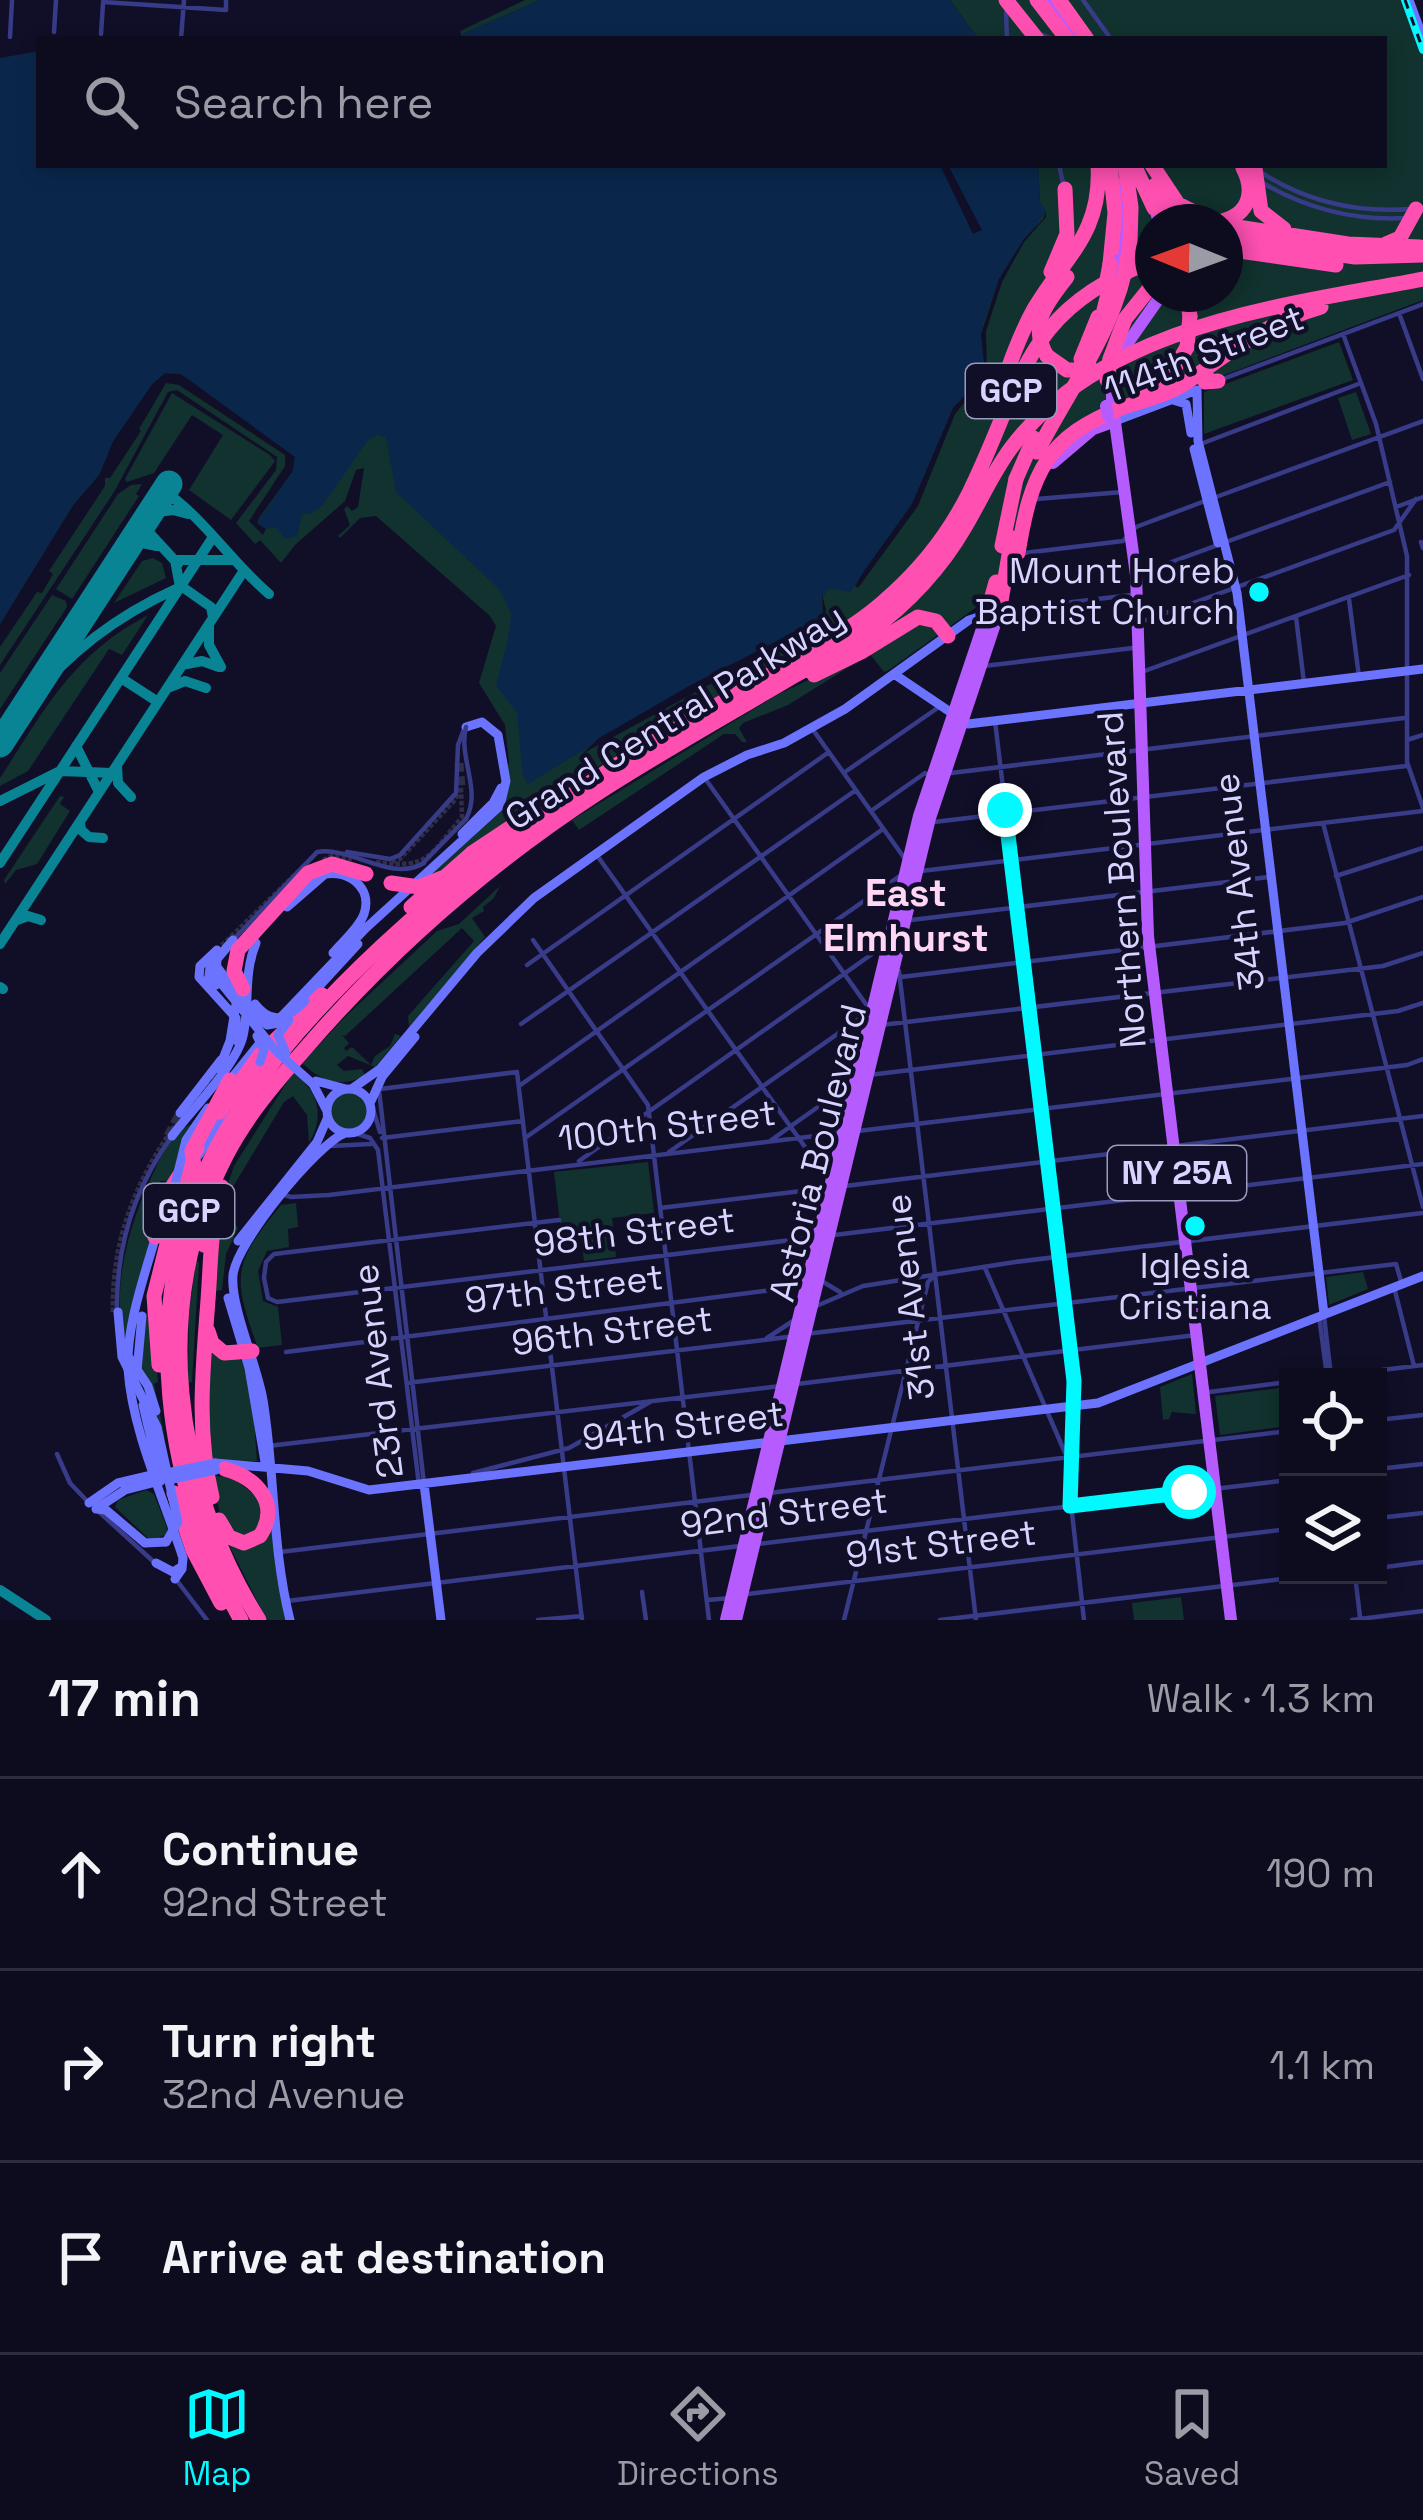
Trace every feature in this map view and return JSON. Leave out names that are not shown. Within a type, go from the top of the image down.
[{"type":"highway","points":[[1005,0],[1035,36]]},
{"type":"highway","points":[[1015,0],[1066,36]]},
{"type":"highway","points":[[1048,0],[1068,36]]},
{"type":"highway","points":[[1069,36],[1072,0]]},
{"type":"highway","points":[[1014,352],[1036,306],[1085,237],[1097,200],[1121,168]]},
{"type":"highway","points":[[1112,368],[1079,372],[1061,368],[1039,339],[1040,318],[1089,244],[1104,189],[1121,168]]},
{"type":"highway","points":[[1113,272],[1123,168]]},
{"type":"highway","points":[[1124,168],[1135,210]]},
{"type":"highway","points":[[1125,168],[1150,204]]},
{"type":"highway","points":[[1127,168],[1181,204]]},
{"type":"highway","points":[[1243,209],[1250,190],[1249,169]]},
{"type":"highway","points":[[1249,169],[1267,219],[1280,228],[1328,241]]},
{"type":"highway","points":[[988,429],[1029,314],[1064,245],[1065,189]]},
{"type":"highway","points":[[1260,208],[1264,194],[1274,190]]},
{"type":"highway","points":[[1359,244],[1389,244],[1412,217]]},
{"type":"highway","points":[[993,613],[1016,479],[1082,360],[1113,272],[1123,219]]},
{"type":"highway","points":[[1243,232],[1423,255]]},
{"type":"highway","points":[[1243,235],[1347,256],[1423,255]]},
{"type":"highway","points":[[1243,251],[1352,266],[1423,255]]},
{"type":"highway","name":"Grand Central Parkway","points":[[920,566],[958,505],[1020,355],[1046,318],[1086,283],[1135,258]]},
{"type":"highway","name":"Grand Central Parkway","points":[[242,1620],[205,1545],[165,1480],[170,1310],[186,1221],[219,1143],[263,1078],[369,961],[466,874],[592,781],[853,626],[920,566],[965,500],[1015,379],[1041,337],[1090,292],[1135,260]]},
{"type":"highway","points":[[993,613],[1019,496],[1036,452],[1106,330],[1121,288],[1135,268]]},
{"type":"highway","points":[[1018,553],[1029,496],[1051,453],[1081,425],[1177,388],[1228,350],[1297,314],[1423,279]]},
{"type":"highway","name":"Grand Central Parkway","points":[[259,1620],[236,1581],[208,1514],[192,1461],[182,1400],[183,1299],[193,1246],[227,1154],[261,1101],[374,974],[456,898],[527,842],[640,767],[885,620],[928,578],[966,526],[1001,463],[1034,421],[1067,394],[1179,334],[1243,314],[1423,279]]},
{"type":"highway","points":[[1111,414],[1112,368],[1125,319],[1135,306]]},
{"type":"highway","points":[[966,526],[1009,467],[1035,443],[1071,422],[1153,390],[1177,368],[1187,347],[1189,312]]},
{"type":"highway","points":[[1131,404],[1168,382],[1187,347]]},
{"type":"highway","points":[[1170,400],[1205,381],[1228,350]]},
{"type":"highway","points":[[756,699],[847,660],[915,618],[932,619],[948,636]]},
{"type":"highway","points":[[677,718],[720,704]]},
{"type":"highway","points":[[244,997],[234,971],[238,950],[308,873],[335,864],[369,866],[412,887],[440,869],[459,864],[514,824],[592,781],[632,743]]},
{"type":"highway","points":[[502,871],[527,842]]},
{"type":"highway","points":[[293,900],[326,868],[369,866]]},
{"type":"highway","points":[[160,1231],[168,1192],[250,1067],[440,869]]},
{"type":"highway","points":[[374,974],[441,925]]},
{"type":"highway","points":[[208,1514],[194,1400],[204,1245],[192,1150],[215,1078]]},
{"type":"highway","points":[[219,1468],[250,1479],[266,1499],[266,1529],[253,1541],[236,1542],[225,1533],[207,1473],[200,1409],[218,1199],[261,1101]]},
{"type":"highway","points":[[183,1180],[153,1310],[166,1412],[165,1480],[188,1556],[232,1620]]},
{"type":"highway","points":[[208,1297],[207,1329],[217,1348],[226,1354],[246,1347]]},
{"type":"highway","points":[[168,1516],[195,1568],[232,1620]]},
{"type":"main road","points":[[1028,0],[1067,36]]},
{"type":"main road","points":[[1123,168],[1123,219]]},
{"type":"main road","points":[[1112,368],[1113,272]]},
{"type":"main road","points":[[1112,368],[1150,312]]},
{"type":"main road","name":"Northern Boulevard","points":[[1111,414],[1136,575],[1150,946],[1231,1620]]},
{"type":"main road","name":"114th Street","points":[[1036,499],[1059,457],[1111,414]]},
{"type":"main road","name":"Astoria Boulevard","points":[[849,1132],[855,1084],[894,999],[892,962],[908,870],[979,639],[1018,553],[1036,499]]},
{"type":"main road","name":"Astoria Boulevard","points":[[958,718],[982,666],[993,613]]},
{"type":"main road","name":"Astoria Boulevard","points":[[799,1335],[798,1318],[812,1283],[849,1132],[871,1011],[905,920],[908,870],[928,823],[939,774]]},
{"type":"main road","name":"Astoria Boulevard","points":[[736,1620],[737,1596],[799,1335],[811,1309],[812,1283]]},
{"type":"main road","name":"Astoria Boulevard","points":[[726,1620],[737,1596]]},
{"type":"street","points":[[10,37],[12,0]]},
{"type":"street","points":[[54,32],[56,0]]},
{"type":"street","points":[[101,34],[103,1],[226,10],[226,0]]},
{"type":"street","points":[[1005,0],[1007,36]]},
{"type":"street","points":[[1083,0],[1109,36]]},
{"type":"street","points":[[1409,0],[1423,38]]},
{"type":"street","points":[[182,36],[184,4]]},
{"type":"street","points":[[0,18],[11,19]]},
{"type":"street","points":[[1060,168],[1065,189]]},
{"type":"street","points":[[1249,169],[1274,190],[1327,211],[1412,217]]},
{"type":"street","points":[[1249,169],[1325,202],[1412,217]]},
{"type":"street","name":"114th Street","points":[[1205,381],[1423,304]]},
{"type":"street","points":[[1399,313],[1423,380]]},
{"type":"street","points":[[525,1138],[908,870],[1423,810],[1408,766],[1409,575],[1379,437],[1342,334]]},
{"type":"street","name":"34th Avenue","points":[[1196,445],[1205,381]]},
{"type":"street","points":[[1196,445],[1361,383]]},
{"type":"street","name":"114th Street","points":[[1111,414],[1170,400]]},
{"type":"street","name":"34th Avenue","points":[[1170,400],[1186,404],[1233,591],[1327,1368]]},
{"type":"street","points":[[1018,553],[1123,541],[1136,527],[1423,422]]},
{"type":"street","points":[[1136,575],[1390,482]]},
{"type":"street","points":[[1036,499],[1123,492]]},
{"type":"street","points":[[1396,506],[1420,498]]},
{"type":"street","points":[[1138,623],[1394,530],[1420,498]]},
{"type":"street","points":[[1139,674],[1409,575]]},
{"type":"street","points":[[290,1620],[270,1468],[234,1297],[235,1263],[246,1240],[317,1142],[333,1099],[380,1069],[474,956],[534,898],[704,777],[784,743],[845,709],[966,622],[993,613],[1137,594]]},
{"type":"street","points":[[1348,598],[1359,677]]},
{"type":"street","points":[[1296,617],[1304,683]]},
{"type":"street","points":[[966,622],[979,639]]},
{"type":"street","points":[[982,666],[1139,648]]},
{"type":"street","points":[[894,674],[958,718],[995,721],[1423,671]]},
{"type":"street","points":[[844,773],[939,706]]},
{"type":"street","points":[[871,811],[925,773],[1407,718]]},
{"type":"street","points":[[995,721],[1070,1350],[1075,1406],[1070,1506],[1084,1620]]},
{"type":"street","points":[[346,852],[369,866],[399,856],[454,797],[458,743],[466,727],[480,722],[495,730],[506,781],[500,806],[440,869]]},
{"type":"street","points":[[466,727],[471,809],[424,863],[414,868],[387,866],[346,852],[314,854],[217,959],[215,974],[266,1040],[315,1082],[375,1094],[518,1072],[582,1618],[538,1620]]},
{"type":"street","points":[[811,727],[908,870]]},
{"type":"street","points":[[1407,740],[1423,735]]},
{"type":"street","points":[[527,965],[829,752]]},
{"type":"street","points":[[928,823],[1408,766]]},
{"type":"street","points":[[704,777],[880,1025],[1361,969],[1423,953]]},
{"type":"street","points":[[440,869],[501,787]]},
{"type":"street","points":[[521,1024],[856,790]]},
{"type":"street","points":[[812,1283],[824,1279],[837,1292],[844,1292],[1058,1256],[1423,1210],[1323,823]]},
{"type":"street","points":[[519,1086],[883,829]]},
{"type":"street","points":[[1336,876],[1423,848]]},
{"type":"street","points":[[596,854],[833,1186]]},
{"type":"street","points":[[136,1407],[129,1349],[186,1140],[230,1041],[243,967],[256,943],[322,875],[347,875],[358,883],[365,911],[359,923],[289,1016],[275,1019],[263,1014],[244,997],[215,978]]},
{"type":"street","points":[[905,920],[1269,877]]},
{"type":"street","points":[[574,1164],[842,972],[892,962],[1023,962],[1275,932],[1348,922],[1423,897]]},
{"type":"street","points":[[378,1150],[370,1138],[336,1130],[315,1082],[279,1045],[280,1030],[299,1001],[388,919]]},
{"type":"street","points":[[180,1113],[388,919]]},
{"type":"street","points":[[246,1347],[228,1298],[230,1263],[249,1225],[335,1138],[368,1119],[375,1094],[500,931]]},
{"type":"street","points":[[233,940],[224,952],[223,964],[288,1061]]},
{"type":"street","points":[[533,940],[649,1110],[709,1620]]},
{"type":"street","points":[[161,1440],[122,1357],[119,1272],[130,1219],[149,1172],[238,1048],[244,1029],[247,970],[256,943]]},
{"type":"street","points":[[93,1506],[105,1510],[147,1544],[166,1542],[178,1522],[136,1360],[138,1335],[164,1210],[264,1055],[263,1046],[208,965],[217,950],[200,967],[199,977],[236,1018],[235,1046],[215,1078]]},
{"type":"street","points":[[215,978],[232,956]]},
{"type":"street","points":[[244,997],[265,1024],[289,1020]]},
{"type":"street","name":"31st Avenue","points":[[894,999],[910,1070],[976,1618]]},
{"type":"street","points":[[770,1141],[855,1084],[910,1070],[1373,1014],[1423,1003]]},
{"type":"street","points":[[668,1153],[871,1011]]},
{"type":"street","points":[[254,1072],[266,1058],[266,1040]]},
{"type":"street","name":"100th Street","points":[[280,1193],[303,1197],[1423,1059]]},
{"type":"street","name":"23rd Avenue","points":[[375,1094],[382,1138]]},
{"type":"street","name":"23rd Avenue","points":[[375,1094],[438,1620]]},
{"type":"street","points":[[660,1208],[1423,1116]]},
{"type":"street","points":[[382,1138],[523,1120]]},
{"type":"street","points":[[685,1141],[688,1150]]},
{"type":"street","points":[[316,1157],[333,1145],[362,1142],[378,1150]]},
{"type":"street","name":"23rd Avenue","points":[[378,1150],[386,1187]]},
{"type":"street","name":"98th Street","points":[[392,1240],[274,1254],[266,1262],[263,1278],[268,1298],[280,1302],[1423,1164]]},
{"type":"street","points":[[392,1240],[559,1220]]},
{"type":"street","name":"96th Street","points":[[409,1382],[1396,1264],[1398,1286]]},
{"type":"street","points":[[985,1268],[1064,1454],[1071,1457]]},
{"type":"street","points":[[844,1620],[928,1282],[934,1276]]},
{"type":"street","name":"94th Street","points":[[93,1506],[120,1492],[219,1468],[301,1470],[358,1490],[1098,1403],[1423,1276]]},
{"type":"street","name":"97th Street","points":[[286,1352],[812,1283]]},
{"type":"street","points":[[1398,1286],[1414,1366]]},
{"type":"street","points":[[811,1309],[844,1292]]},
{"type":"street","points":[[764,1340],[798,1318]]},
{"type":"street","points":[[266,1446],[1196,1335]]},
{"type":"street","points":[[124,1348],[152,1394],[168,1516]]},
{"type":"street","points":[[1387,1369],[1423,1365]]},
{"type":"street","points":[[123,1369],[165,1480]]},
{"type":"street","points":[[1204,1394],[1279,1383]]},
{"type":"street","points":[[456,1480],[562,1448],[653,1400]]},
{"type":"street","points":[[1387,1419],[1423,1414]]},
{"type":"street","points":[[280,1552],[1279,1432]]},
{"type":"street","points":[[57,1454],[70,1483],[175,1579],[207,1620]]},
{"type":"street","points":[[1387,1468],[1423,1464]]},
{"type":"street","name":"94th Street","points":[[93,1506],[118,1483],[165,1480]]},
{"type":"street","name":"92nd Street","points":[[286,1601],[1279,1481]]},
{"type":"street","points":[[131,1531],[112,1510],[120,1492],[150,1490],[188,1556]]},
{"type":"street","points":[[1387,1517],[1423,1513]]},
{"type":"street","name":"91st Street","points":[[707,1600],[1279,1530]]},
{"type":"street","points":[[156,1563],[177,1572],[188,1556]]},
{"type":"street","points":[[175,1579],[188,1556]]},
{"type":"street","points":[[1387,1567],[1423,1562]]},
{"type":"street","points":[[940,1620],[1279,1579]]},
{"type":"street","points":[[1355,1584],[1357,1620],[1423,1611]]},
{"type":"street","points":[[642,1592],[646,1620]]},
{"type":"green space","points":[[525,0],[540,0],[461,35],[460,31]]},
{"type":"green space","points":[[950,0],[1409,0],[1423,38],[1423,300],[1095,424],[1047,466],[1006,586],[889,670],[884,672],[870,654],[788,705],[743,723],[739,728],[747,742],[735,734],[724,734],[579,830],[572,820],[777,695],[865,653],[603,764],[511,821],[414,890],[473,837],[497,803],[509,763],[505,725],[479,683],[496,626],[376,516],[360,518],[338,536],[350,525],[344,509],[358,507],[364,468],[356,470],[345,501],[281,563],[260,540],[255,544],[236,523],[276,470],[277,457],[177,390],[168,392],[114,492],[0,665],[0,647],[37,592],[42,593],[53,574],[49,571],[105,486],[105,478],[110,478],[141,431],[166,383],[179,385],[285,455],[285,466],[249,521],[263,535],[266,529],[257,523],[259,518],[293,471],[295,457],[288,448],[181,374],[165,373],[152,384],[113,441],[99,475],[73,505],[0,624],[0,453],[105,383],[478,267],[983,292],[1045,212],[1038,168],[1387,168],[1387,36],[976,36]]},
{"type":"green space","points":[[1339,342],[1353,380],[1204,434],[1204,392]]},
{"type":"green space","points":[[1356,392],[1371,434],[1352,440],[1338,398]]},
{"type":"green space","points":[[172,393],[275,461],[231,520],[189,490],[223,435],[192,415],[154,473],[125,479]]},
{"type":"green space","points":[[142,484],[139,496],[72,599],[56,589],[118,494]]},
{"type":"green space","points":[[153,558],[162,563],[166,578],[114,603],[142,561]]},
{"type":"green space","points":[[52,595],[66,601],[67,607],[0,709],[0,673]]},
{"type":"green space","points":[[148,615],[122,655],[109,649],[28,771],[0,786],[0,778],[62,686],[99,648]]},
{"type":"green space","points":[[60,796],[64,797],[60,804],[70,811],[37,864],[16,870],[5,884],[4,880]]},
{"type":"green space","points":[[500,886],[484,911],[472,918],[485,937],[409,1027],[408,1016],[474,941],[462,928],[342,1035],[349,1043],[346,1051],[352,1047],[371,1065],[395,1034],[401,1036],[375,1067],[348,1056],[337,1065],[344,1071],[362,1069],[365,1076],[331,1081],[302,1063],[437,931],[459,924]]},
{"type":"green space","points":[[294,1071],[316,1104],[314,1132],[309,1143],[307,1115],[293,1096],[284,1102],[225,1200],[224,1209],[238,1228],[226,1254],[222,1290],[215,1291],[221,1205],[234,1166]]},
{"type":"green space","points":[[349,1093],[362,1098],[367,1111],[362,1124],[349,1129],[336,1124],[331,1111],[336,1098]]},
{"type":"green space","points":[[192,1124],[173,1181],[160,1181],[160,1204],[126,1348],[120,1301],[131,1231],[167,1146]]},
{"type":"green space","points":[[648,1162],[654,1213],[612,1218],[616,1257],[584,1261],[582,1248],[563,1249],[554,1172]]},
{"type":"green space","points":[[296,1203],[298,1227],[288,1229],[289,1247],[267,1251],[258,1271],[263,1301],[278,1307],[282,1345],[258,1348],[244,1304],[241,1272],[253,1243],[281,1205]]},
{"type":"green space","points":[[196,1262],[192,1382],[188,1383],[189,1315]]},
{"type":"green space","points":[[1363,1272],[1368,1289],[1329,1305],[1326,1277]]},
{"type":"green space","points":[[150,1297],[158,1382],[154,1384],[165,1439],[148,1406],[142,1371]]},
{"type":"green space","points":[[209,1342],[244,1362],[257,1461],[208,1460]]},
{"type":"green space","points":[[1192,1374],[1196,1414],[1172,1412],[1163,1420],[1160,1387]]},
{"type":"green space","points":[[1279,1388],[1279,1427],[1220,1435],[1215,1396]]},
{"type":"green space","points":[[211,1476],[232,1477],[262,1501],[262,1528],[239,1539],[220,1513]]},
{"type":"green space","points":[[146,1490],[154,1494],[169,1533],[151,1541],[115,1507],[118,1500]]},
{"type":"green space","points":[[271,1519],[288,1620],[268,1620],[224,1535],[236,1544]]},
{"type":"green space","points":[[1181,1597],[1184,1620],[1134,1620],[1132,1603]]},
{"type":"water","points":[[540,0],[950,0],[976,36],[462,36]]},
{"type":"water","points":[[36,52],[36,168],[1038,168],[1040,202],[1046,211],[999,279],[983,324],[985,374],[953,408],[912,504],[850,592],[829,588],[821,599],[823,617],[689,686],[528,784],[523,776],[517,713],[496,685],[511,613],[499,589],[396,492],[386,438],[378,435],[368,440],[322,506],[302,514],[297,536],[286,539],[275,527],[266,529],[257,523],[293,471],[295,457],[181,374],[165,373],[152,384],[113,441],[99,475],[73,505],[0,624],[0,58]]},
{"type":"pier","points":[[941,168],[950,168],[982,230],[973,234]]},
{"type":"pier","points":[[1046,211],[1002,282],[986,331],[987,375],[955,414],[918,506],[858,588],[864,571],[912,504],[953,408],[985,374],[981,334],[999,279],[1024,239]]},
{"type":"pier","points":[[822,594],[824,622],[582,754],[599,738],[689,686],[823,617]]},
{"type":"taxiway","points":[[164,491],[269,594]]},
{"type":"taxiway","points":[[151,513],[188,514]]},
{"type":"taxiway","points":[[142,525],[178,564]]},
{"type":"taxiway","points":[[0,863],[213,537]]},
{"type":"taxiway","points":[[132,541],[157,546]]},
{"type":"taxiway","points":[[180,587],[175,560],[232,560]]},
{"type":"taxiway","points":[[0,944],[243,572]]},
{"type":"taxiway","points":[[181,586],[211,607],[213,617]]},
{"type":"taxiway","points":[[26,705],[95,637],[178,588]]},
{"type":"taxiway","points":[[209,626],[209,645],[221,667]]},
{"type":"taxiway","points":[[182,665],[202,661],[219,667]]},
{"type":"taxiway","points":[[121,678],[158,702]]},
{"type":"taxiway","points":[[170,687],[185,681],[206,688]]},
{"type":"taxiway","points":[[76,746],[99,792]]},
{"type":"taxiway","points":[[117,766],[118,783],[131,797]]},
{"type":"taxiway","points":[[0,801],[60,771],[112,773]]},
{"type":"taxiway","points":[[80,823],[89,837],[103,838]]},
{"type":"taxiway","points":[[17,920],[28,916],[41,920]]},
{"type":"taxiway","points":[[0,1590],[46,1620]]},
{"type":"runway","points":[[0,744],[169,484]]},
{"type":"tunnel","points":[[459,763],[461,787]]},
{"type":"tunnel","points":[[376,862],[407,864],[434,851],[462,817],[461,787]]},
{"type":"tunnel","points":[[392,862],[400,859],[461,788]]},
{"type":"tunnel","points":[[217,950],[316,854]]},
{"type":"tunnel","points":[[323,860],[332,856],[352,859]]},
{"type":"tunnel","points":[[196,1101],[218,1071]]},
{"type":"tunnel","points":[[168,1136],[180,1113]]},
{"type":"tunnel","points":[[113,1312],[117,1258],[130,1208],[152,1161],[182,1115]]},
{"type":"railway","points":[[1405,0],[1423,50]]},
{"type":"place","name":"Mount Horeb Baptist Church","points":[[1259,592]]},
{"type":"place","name":"Iglesia Cristiana","points":[[1195,1226]]},
{"type":"district","name":"East Elmhurst","points":[[906,914]]},
{"type":"route","points":[[1005,810],[1076,1400],[1070,1506],[1189,1492]]}]
